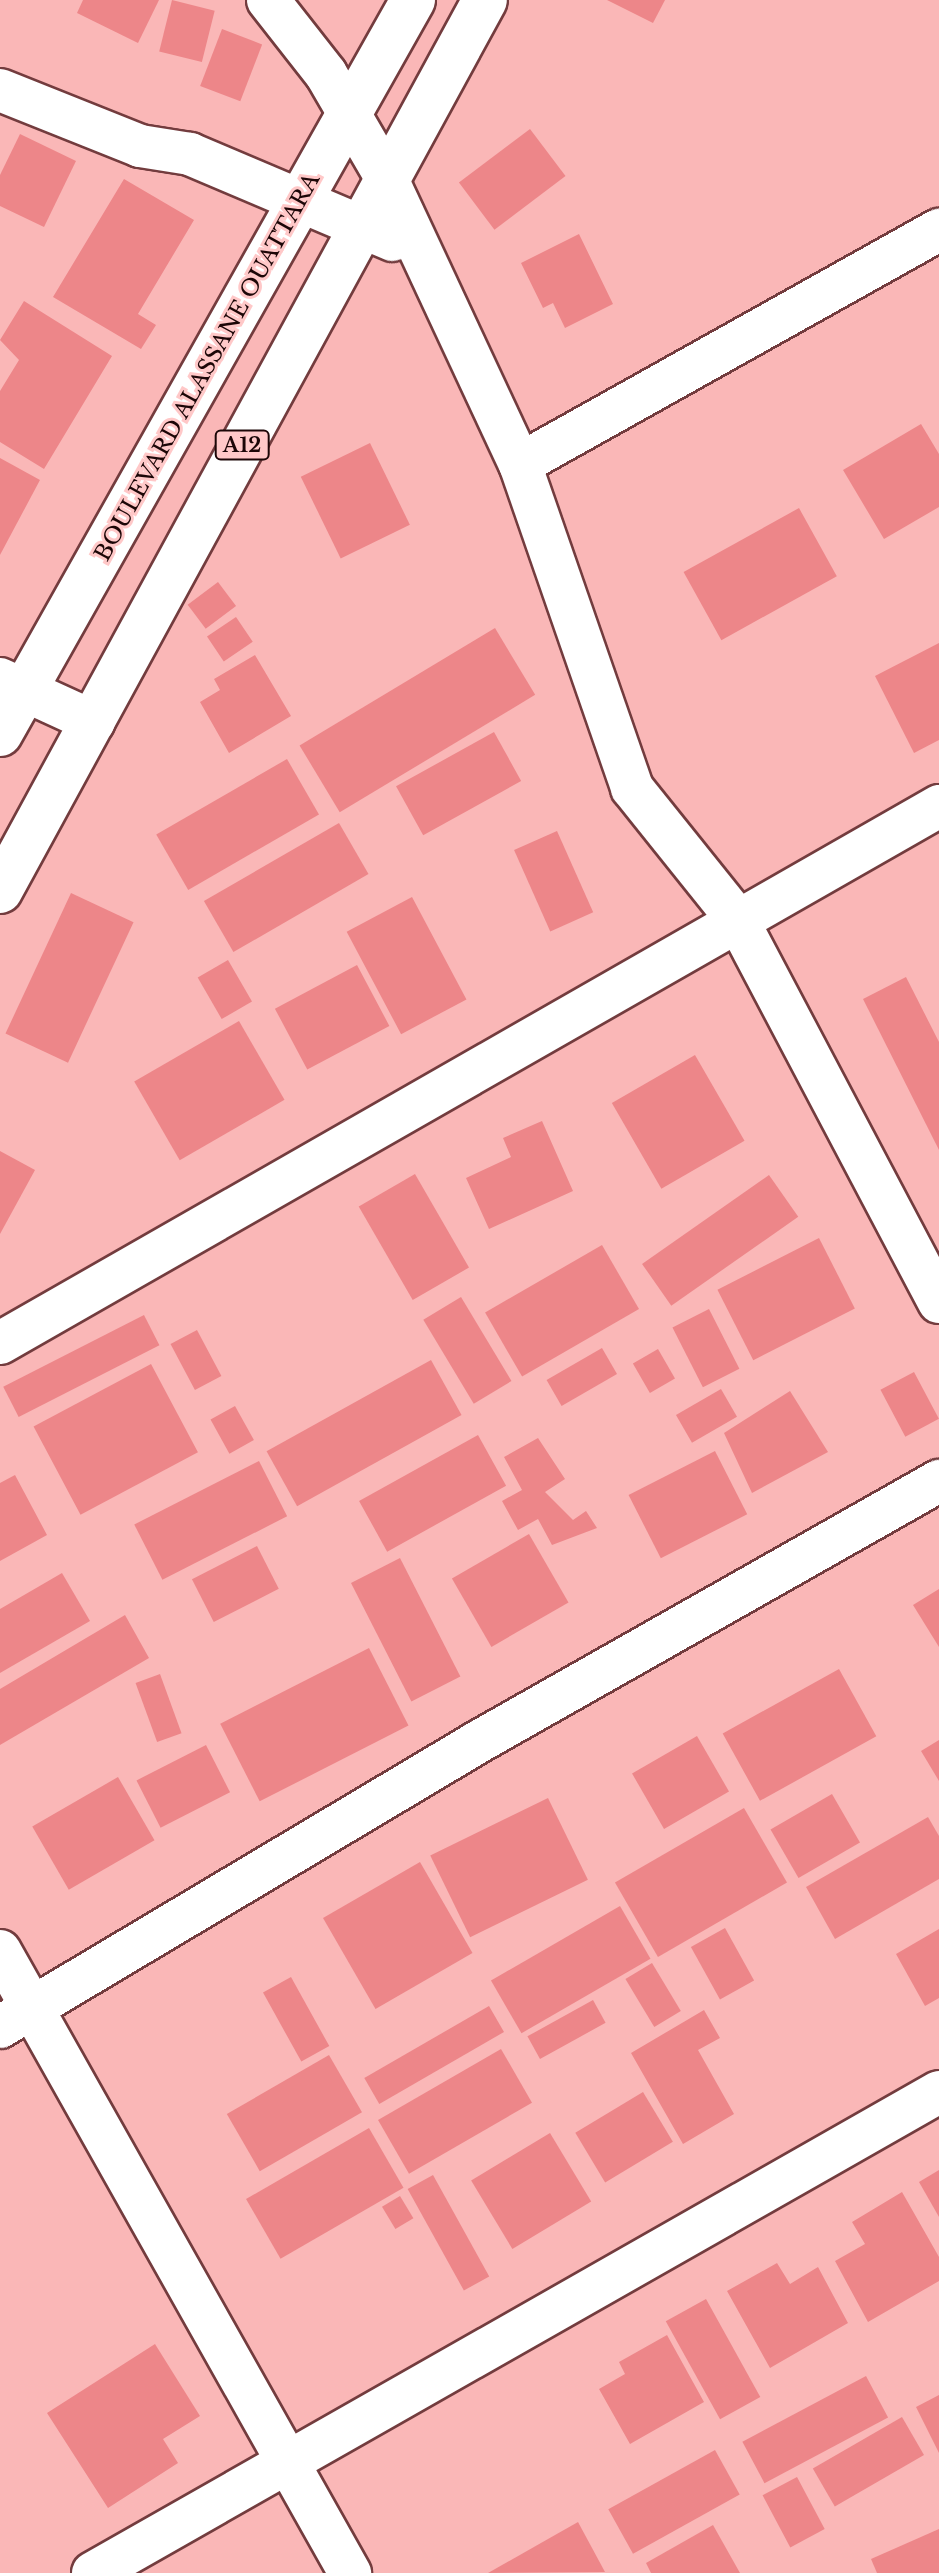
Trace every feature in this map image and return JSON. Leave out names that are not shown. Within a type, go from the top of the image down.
[{"type":"main road","name":"BOULEVARD ALASSANE OUATTARA","points":[[0,734],[12,684],[303,199],[413,0]]},
{"type":"main road","name":"A12","points":[[0,891],[485,0]]},
{"type":"street","points":[[268,0],[326,74],[348,117],[386,177],[419,254],[520,464],[632,788],[737,919],[939,1302]]},
{"type":"street","points":[[0,90],[303,199],[363,223],[419,254]]},
{"type":"street","points":[[520,464],[939,230]]},
{"type":"street","points":[[12,684],[94,722]]},
{"type":"street","points":[[0,1343],[289,1184],[737,919],[939,806]]},
{"type":"street","points":[[16,2019],[478,1742],[939,1481]]},
{"type":"street","points":[[0,1951],[16,2019],[350,2573]]},
{"type":"street","points":[[93,2573],[939,2092]]},
{"type":"building","points":[[83,0],[159,0],[138,43],[77,13]]},
{"type":"building","points":[[172,0],[215,11],[202,62],[159,51]]},
{"type":"building","points":[[607,0],[665,0],[653,23]]},
{"type":"building","points":[[222,29],[262,44],[240,101],[200,86]]},
{"type":"building","points":[[530,129],[566,176],[494,230],[459,183]]},
{"type":"building","points":[[20,134],[76,161],[44,227],[0,206],[0,175]]},
{"type":"building","points":[[124,179],[194,220],[138,314],[156,325],[141,349],[53,297]]},
{"type":"building","points":[[579,234],[613,304],[565,328],[553,303],[543,308],[521,263]]},
{"type":"building","points":[[24,301],[112,356],[44,469],[0,442],[0,391],[19,360],[0,340]]},
{"type":"building","points":[[921,424],[939,454],[939,507],[884,539],[843,470]]},
{"type":"building","points":[[370,443],[410,525],[341,559],[301,477]]},
{"type":"building","points":[[0,458],[40,480],[0,555]]},
{"type":"building","points":[[799,508],[837,576],[721,640],[684,572]]},
{"type":"building","points":[[218,582],[236,606],[206,629],[188,605]]},
{"type":"building","points":[[236,617],[253,642],[224,661],[207,637]]},
{"type":"building","points":[[495,628],[535,695],[340,812],[300,745]]},
{"type":"building","points":[[939,643],[939,740],[914,753],[875,676]]},
{"type":"building","points":[[255,655],[291,716],[229,753],[200,702],[220,690],[214,679]]},
{"type":"building","points":[[494,732],[521,781],[423,835],[396,786]]},
{"type":"building","points":[[287,759],[319,814],[188,890],[156,834]]},
{"type":"building","points":[[339,823],[368,874],[233,952],[204,901]]},
{"type":"building","points":[[557,831],[593,912],[550,931],[514,850]]},
{"type":"building","points":[[71,893],[134,922],[68,1063],[5,1033]]},
{"type":"building","points":[[412,897],[466,999],[401,1034],[347,932]]},
{"type":"building","points":[[228,960],[252,1002],[222,1019],[198,978]]},
{"type":"building","points":[[357,965],[389,1026],[307,1070],[275,1009]]},
{"type":"building","points":[[906,977],[939,1042],[939,1150],[863,999]]},
{"type":"building","points":[[239,1021],[284,1100],[180,1160],[134,1082]]},
{"type":"building","points":[[695,1055],[745,1141],[661,1189],[612,1103]]},
{"type":"building","points":[[542,1121],[573,1191],[489,1229],[466,1178],[511,1157],[503,1138]]},
{"type":"building","points":[[0,1151],[35,1170],[0,1234]]},
{"type":"building","points":[[415,1174],[469,1268],[413,1300],[359,1206]]},
{"type":"building","points":[[769,1175],[798,1217],[671,1306],[642,1264]]},
{"type":"building","points":[[819,1238],[855,1308],[753,1360],[717,1290]]},
{"type":"building","points":[[602,1245],[639,1309],[522,1377],[485,1312]]},
{"type":"building","points":[[461,1297],[511,1381],[474,1404],[423,1320]]},
{"type":"building","points":[[709,1309],[739,1369],[703,1387],[672,1328]]},
{"type":"building","points":[[144,1315],[159,1345],[19,1417],[3,1387]]},
{"type":"building","points":[[197,1330],[221,1376],[195,1390],[171,1344]]},
{"type":"building","points":[[602,1348],[617,1374],[562,1406],[547,1380]]},
{"type":"building","points":[[658,1349],[675,1378],[650,1393],[633,1364]]},
{"type":"building","points":[[431,1360],[462,1415],[297,1506],[267,1451]]},
{"type":"building","points":[[151,1364],[198,1452],[81,1515],[34,1426]]},
{"type":"building","points":[[914,1372],[939,1419],[905,1437],[880,1390]]},
{"type":"building","points":[[721,1389],[737,1417],[692,1443],[676,1415]]},
{"type":"building","points":[[790,1391],[828,1452],[752,1493],[724,1433]]},
{"type":"building","points":[[235,1406],[254,1440],[229,1454],[211,1420]]},
{"type":"building","points":[[478,1435],[506,1486],[387,1552],[359,1501]]},
{"type":"building","points":[[538,1438],[565,1479],[545,1492],[573,1520],[586,1511],[597,1528],[552,1545],[538,1519],[518,1530],[502,1501],[522,1490],[504,1457]]},
{"type":"building","points":[[715,1451],[747,1514],[661,1558],[629,1495]]},
{"type":"building","points":[[259,1461],[287,1516],[162,1580],[134,1525]]},
{"type":"building","points":[[15,1475],[47,1535],[0,1561],[0,1483]]},
{"type":"building","points":[[529,1534],[568,1602],[491,1647],[452,1578]]},
{"type":"building","points":[[257,1546],[279,1589],[214,1622],[192,1579]]},
{"type":"building","points":[[400,1558],[460,1677],[411,1701],[351,1583]]},
{"type":"building","points":[[62,1573],[90,1621],[0,1673],[0,1609]]},
{"type":"building","points":[[939,1589],[939,1647],[913,1605]]},
{"type":"building","points":[[125,1615],[149,1658],[0,1745],[0,1689]]},
{"type":"building","points":[[369,1648],[408,1726],[260,1801],[220,1724]]},
{"type":"building","points":[[839,1669],[876,1736],[760,1801],[723,1733]]},
{"type":"building","points":[[160,1674],[182,1733],[157,1742],[136,1683]]},
{"type":"building","points":[[697,1736],[729,1791],[664,1829],[632,1773]]},
{"type":"building","points":[[939,1740],[939,1781],[921,1751]]},
{"type":"building","points":[[206,1745],[230,1792],[161,1828],[137,1780]]},
{"type":"building","points":[[118,1777],[154,1840],[69,1890],[32,1826]]},
{"type":"building","points":[[832,1794],[860,1842],[799,1878],[771,1830]]},
{"type":"building","points":[[548,1798],[588,1880],[470,1937],[430,1855]]},
{"type":"building","points":[[744,1808],[787,1882],[658,1957],[615,1882]]},
{"type":"building","points":[[928,1817],[939,1836],[939,1879],[835,1939],[806,1887]]},
{"type":"building","points":[[420,1862],[472,1953],[376,2009],[323,1918]]},
{"type":"building","points":[[620,1906],[650,1959],[521,2033],[491,1980]]},
{"type":"building","points":[[725,1928],[754,1980],[720,1999],[691,1947]]},
{"type":"building","points":[[939,1929],[939,1998],[925,2006],[896,1954]]},
{"type":"building","points":[[652,1963],[681,2011],[654,2027],[625,1979]]},
{"type":"building","points":[[291,1977],[329,2046],[301,2062],[263,1993]]},
{"type":"building","points":[[593,2000],[606,2023],[540,2059],[527,2036]]},
{"type":"building","points":[[489,2006],[504,2032],[379,2104],[364,2078]]},
{"type":"building","points":[[704,2010],[720,2038],[698,2050],[734,2114],[683,2144],[631,2053]]},
{"type":"building","points":[[501,2049],[532,2103],[409,2174],[378,2120]]},
{"type":"building","points":[[329,2055],[362,2112],[260,2171],[227,2114]]},
{"type":"building","points":[[643,2092],[673,2142],[605,2182],[575,2133]]},
{"type":"building","points":[[369,2128],[404,2188],[281,2259],[246,2199]]},
{"type":"building","points":[[550,2133],[591,2202],[512,2249],[471,2180]]},
{"type":"building","points":[[939,2170],[939,2217],[919,2182]]},
{"type":"building","points":[[433,2175],[489,2276],[464,2291],[408,2189]]},
{"type":"building","points":[[902,2192],[939,2257],[939,2281],[868,2322],[835,2261],[865,2244],[852,2222]]},
{"type":"building","points":[[400,2196],[413,2218],[395,2229],[382,2207]]},
{"type":"building","points":[[777,2263],[790,2284],[818,2267],[848,2323],[770,2368],[727,2291]]},
{"type":"building","points":[[706,2299],[760,2397],[720,2419],[666,2321]]},
{"type":"building","points":[[667,2335],[704,2402],[630,2444],[599,2389],[625,2374],[619,2362]]},
{"type":"building","points":[[155,2344],[200,2416],[163,2439],[178,2463],[108,2508],[47,2413]]},
{"type":"building","points":[[866,2376],[888,2417],[764,2483],[742,2442]]},
{"type":"building","points":[[939,2395],[939,2453],[916,2407]]},
{"type":"building","points":[[902,2417],[924,2455],[835,2507],[813,2468]]},
{"type":"building","points":[[715,2450],[740,2495],[633,2554],[608,2509]]},
{"type":"building","points":[[797,2477],[825,2529],[790,2547],[763,2495]]},
{"type":"building","points":[[578,2522],[605,2572],[488,2573]]},
{"type":"building","points":[[713,2525],[740,2573],[651,2573],[646,2563]]},
{"type":"building","points":[[939,2529],[939,2573],[877,2573],[871,2559]]}]
